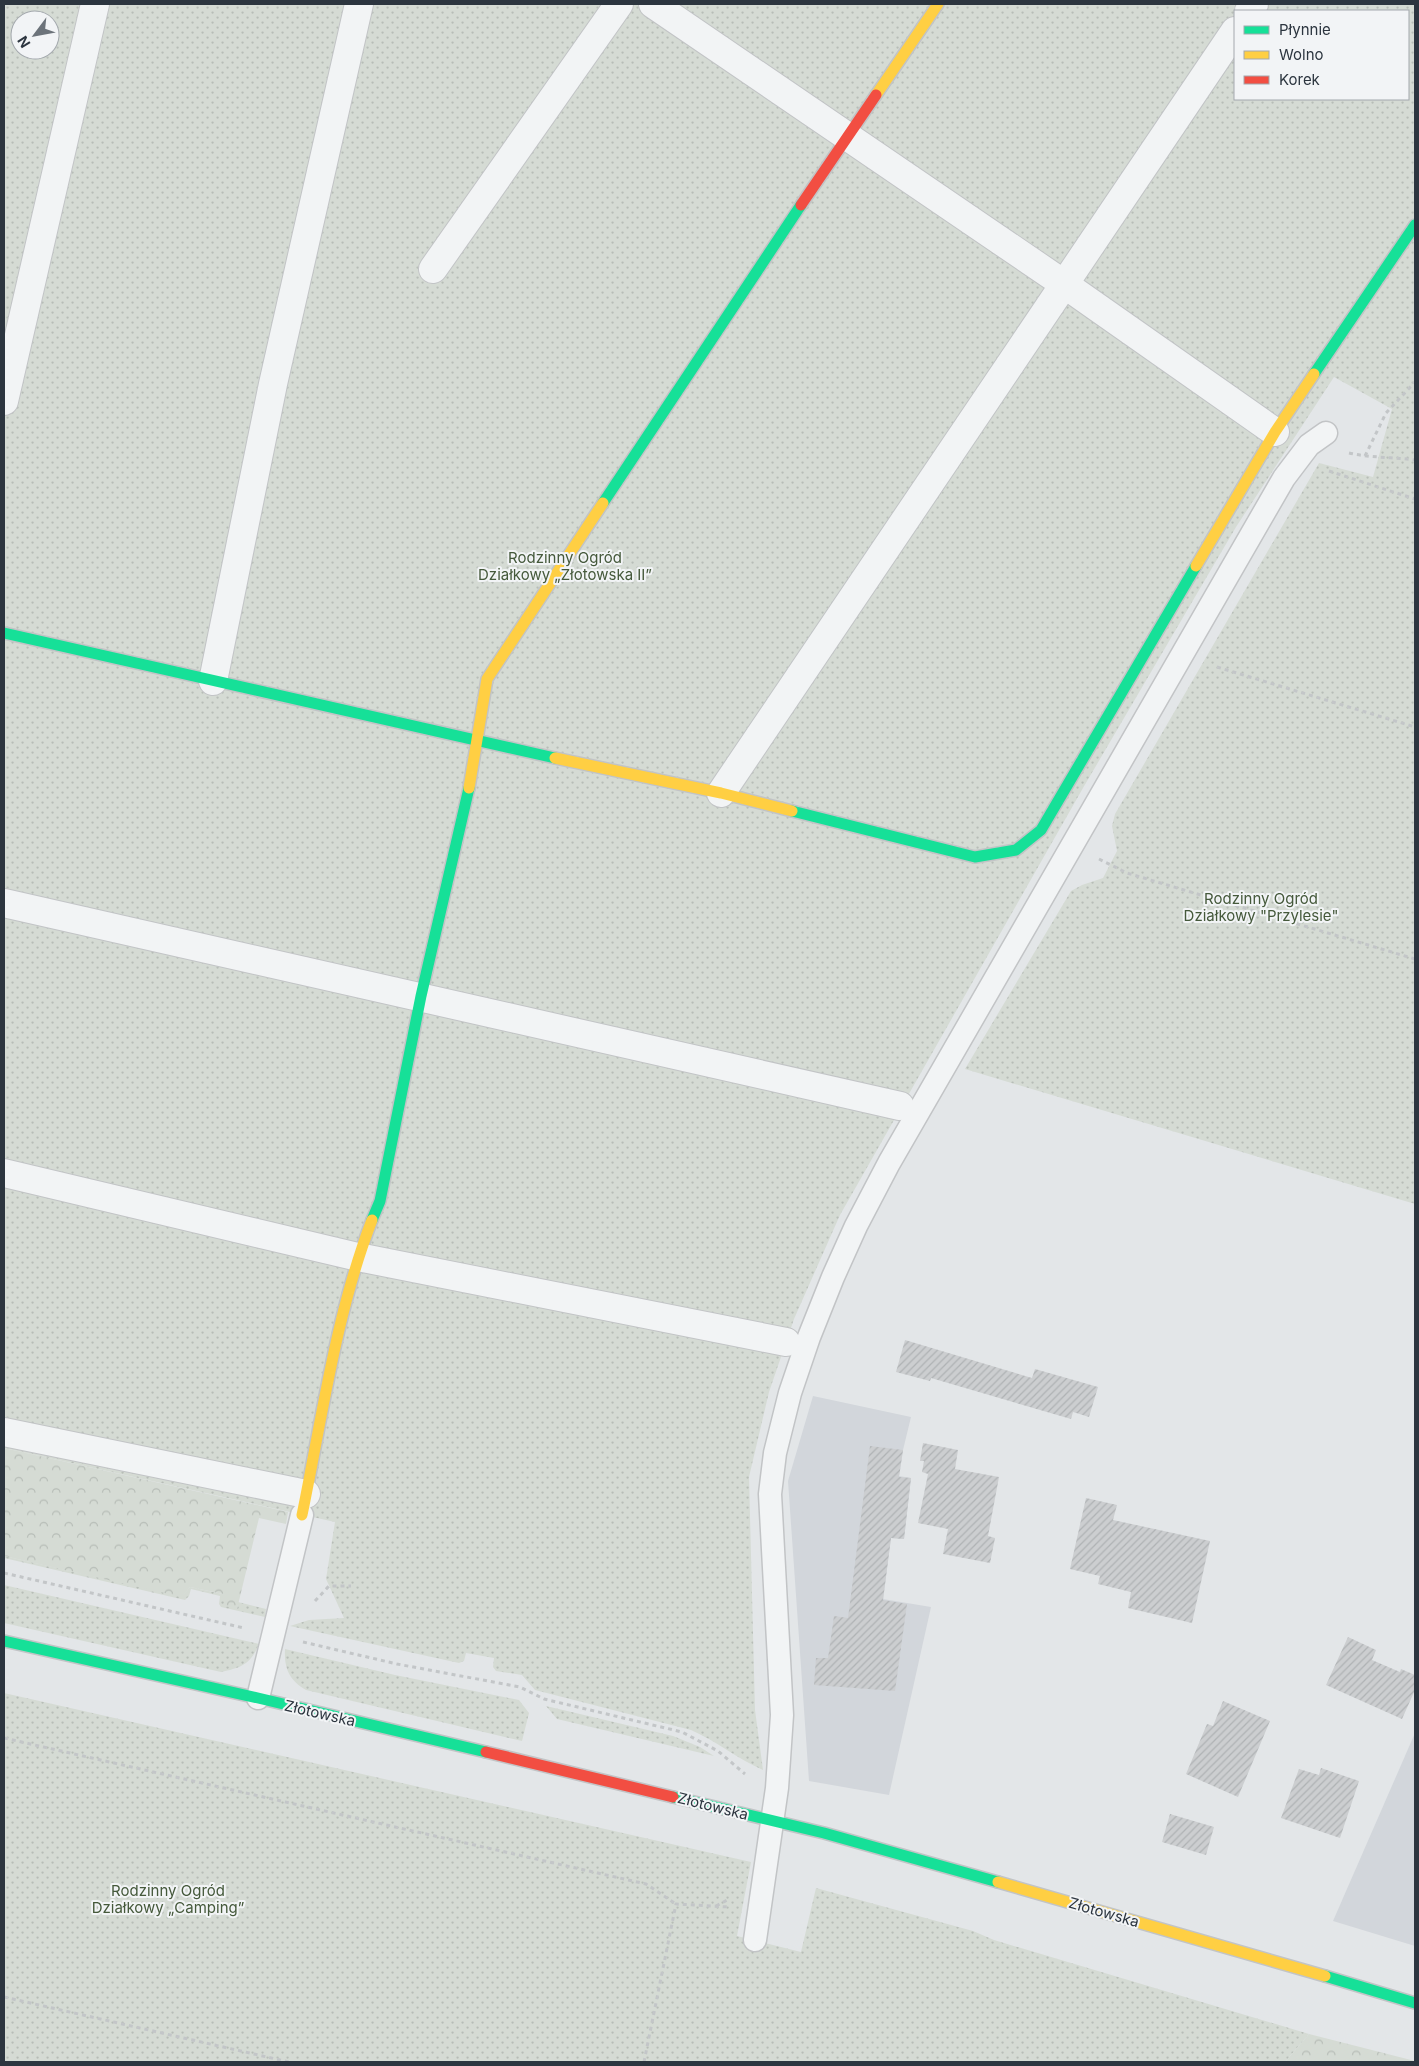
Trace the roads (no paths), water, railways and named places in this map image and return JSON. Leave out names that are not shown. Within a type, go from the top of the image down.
[{"type":"street","points":[[4,400],[95,4]]},
{"type":"street","points":[[213,681],[273,384],[359,4]]},
{"type":"street","points":[[433,269],[619,4]]},
{"type":"street","points":[[654,4],[1064,284],[1275,432]]},
{"type":"street","points":[[4,1432],[304,1504],[342,1320],[358,1257],[380,1201],[421,996],[470,782],[486,679],[700,353],[938,4]]},
{"type":"street","points":[[720,793],[1234,33]]},
{"type":"street","points":[[4,633],[477,741],[720,793],[975,857],[1016,850],[1041,830],[1275,432],[1415,225]]},
{"type":"street","points":[[4,903],[900,1106]]},
{"type":"street","points":[[4,1173],[358,1257],[786,1342]]},
{"type":"street","name":"Złotowska","points":[[4,1640],[258,1698],[890,1851],[1415,2003]]},
{"type":"lane","points":[[755,1940],[751,1909],[772,1821],[780,1756],[782,1715],[774,1599],[770,1494],[777,1444],[790,1393],[809,1337],[856,1226],[889,1163],[1284,478],[1318,439]]},
{"type":"lane","points":[[258,1698],[304,1504]]},
{"type":"park label","name":"Rodzinny Ogród Działkowy „Złotowska II”","points":[[565,566]]},
{"type":"park label","name":"Rodzinny Ogród Działkowy \"Przylesie\"","points":[[1261,906]]},
{"type":"park label","name":"Rodzinny Ogród Działkowy „Camping”","points":[[168,1898]]}]
